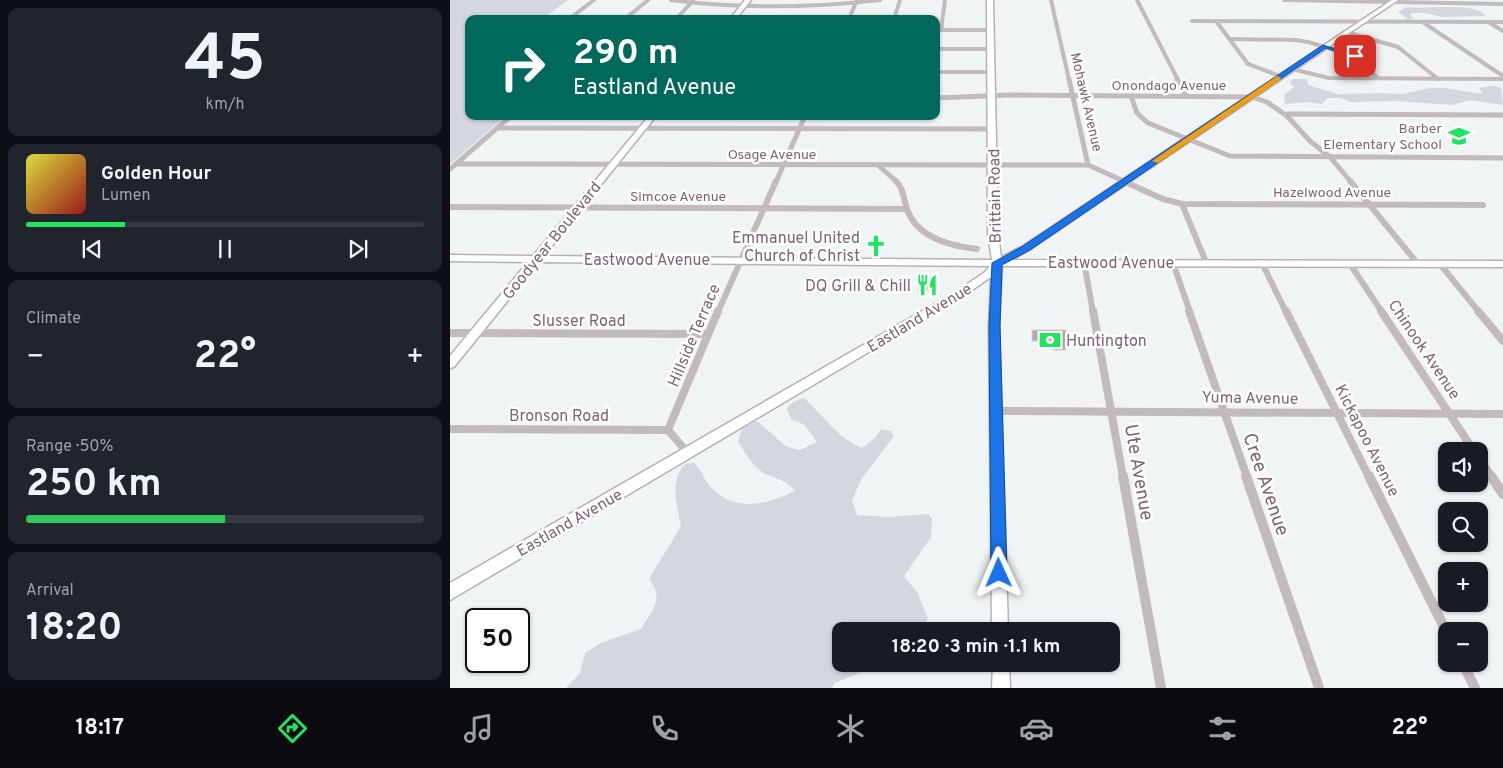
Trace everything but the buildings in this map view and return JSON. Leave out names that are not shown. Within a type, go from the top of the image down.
[{"type":"street","points":[[574,15],[594,0]]},
{"type":"street","points":[[630,15],[648,0]]},
{"type":"street","points":[[671,0],[742,7],[792,7],[880,0]]},
{"type":"street","points":[[736,15],[748,0]]},
{"type":"street","points":[[895,15],[900,0]]},
{"type":"street","points":[[940,21],[945,0]]},
{"type":"street","name":"Brittain Road","points":[[990,0],[993,235],[997,263],[994,296],[1000,622]]},
{"type":"street","name":"Mohawk Avenue","points":[[1051,0],[1088,165],[1172,203],[1182,204]]},
{"type":"street","points":[[1138,0],[1186,96]]},
{"type":"street","points":[[1284,0],[1503,4]]},
{"type":"street","name":"Eastland Avenue","points":[[450,592],[957,295],[989,274],[997,263],[1026,248],[1393,1]]},
{"type":"street","points":[[680,15],[693,2]]},
{"type":"street","points":[[851,15],[856,2]]},
{"type":"street","points":[[1192,21],[1503,22]]},
{"type":"street","points":[[1216,21],[1250,65],[1280,76]]},
{"type":"street","points":[[1488,22],[1503,31]]},
{"type":"street","points":[[1424,23],[1503,77]]},
{"type":"street","points":[[940,30],[991,30]]},
{"type":"street","points":[[1346,32],[1398,46],[1438,78]]},
{"type":"street","points":[[1230,39],[1296,40],[1325,46],[1353,55],[1378,78]]},
{"type":"street","points":[[940,49],[991,49]]},
{"type":"street","points":[[1292,69],[1326,78],[1503,77]]},
{"type":"street","points":[[940,72],[991,72]]},
{"type":"street","name":"Onondago Avenue","points":[[940,98],[992,95],[1252,97],[1268,101],[1288,114]]},
{"type":"street","points":[[1131,96],[1137,113],[1145,121],[1235,157],[1503,158]]},
{"type":"street","points":[[1288,114],[1503,115]]},
{"type":"street","points":[[1288,114],[1316,148],[1330,158],[1418,264]]},
{"type":"street","points":[[450,169],[507,120]]},
{"type":"street","name":"Goodyear Boulevard","points":[[450,364],[649,120]]},
{"type":"street","name":"Hillside Terrace","points":[[668,430],[708,334],[803,120]]},
{"type":"street","points":[[498,128],[992,129]]},
{"type":"street","name":"Osage Avenue","points":[[456,164],[1088,165]]},
{"type":"street","points":[[878,165],[902,189],[906,209],[918,226],[930,235],[948,243],[977,250]]},
{"type":"street","points":[[1182,204],[1206,262]]},
{"type":"street","name":"Hazelwood Avenue","points":[[1182,204],[1483,205]]},
{"type":"street","name":"Simcoe Avenue","points":[[450,207],[906,209]]},
{"type":"street","name":"Eastwood Avenue","points":[[450,258],[997,263],[1503,264]]},
{"type":"street","name":"Ute Avenue","points":[[1084,262],[1162,688]]},
{"type":"street","name":"Cree Avenue","points":[[1173,263],[1319,688]]},
{"type":"street","name":"Kickapoo Avenue","points":[[1262,263],[1442,622]]},
{"type":"street","name":"Chinook Avenue","points":[[1350,264],[1468,442]]},
{"type":"street","points":[[1440,264],[1503,341]]},
{"type":"street","name":"Slusser Road","points":[[450,334],[708,334]]},
{"type":"street","name":"Yuma Avenue","points":[[997,411],[1503,414]]},
{"type":"street","name":"Bronson Road","points":[[450,429],[668,430]]},
{"type":"street","points":[[668,430],[687,452]]},
{"type":"street","points":[[1488,472],[1503,494]]},
{"type":"street","points":[[1001,672],[1001,688]]},
{"type":"street","points":[[1466,672],[1475,688]]},
{"type":"shaded area","points":[[450,0],[568,0],[547,15],[465,15],[465,120],[501,120],[450,164]]},
{"type":"shaded area","points":[[1407,7],[1461,7],[1480,11],[1485,16],[1443,17],[1425,13],[1411,13],[1410,16],[1414,19],[1407,19],[1398,12]]},
{"type":"shaded area","points":[[1292,79],[1307,79],[1308,85],[1337,94],[1403,94],[1430,88],[1444,88],[1483,94],[1479,88],[1501,87],[1503,105],[1470,100],[1452,105],[1396,101],[1351,102],[1340,98],[1327,98],[1322,104],[1307,102],[1285,104],[1284,95],[1294,87],[1290,83]]},
{"type":"shaded area","points":[[804,398],[837,432],[862,448],[876,437],[881,429],[891,431],[894,436],[862,478],[852,501],[857,515],[889,517],[928,514],[932,519],[931,537],[904,576],[917,592],[928,618],[926,622],[832,622],[832,672],[862,672],[835,683],[832,688],[566,688],[580,673],[585,653],[601,643],[641,629],[653,610],[656,593],[649,579],[681,526],[675,493],[677,478],[685,464],[695,463],[710,486],[719,495],[740,503],[762,503],[795,491],[782,480],[765,474],[757,468],[738,442],[742,428],[757,421],[787,447],[800,450],[817,442],[805,425],[791,419],[787,408],[793,402]]},
{"type":"slow traffic","points":[[1156,161],[1252,97],[1277,78]]},
{"type":"place","name":"Barber Elementary School","points":[[1459,136]]},
{"type":"place","name":"Emmanuel United Church of Christ","points":[[876,246]]},
{"type":"place","name":"DQ Grill & Chill","points":[[927,285]]},
{"type":"place","name":"Huntington","points":[[1050,340]]},
{"type":"route","points":[[999,573],[994,326],[997,263],[1026,248],[1325,46],[1355,56]]}]
